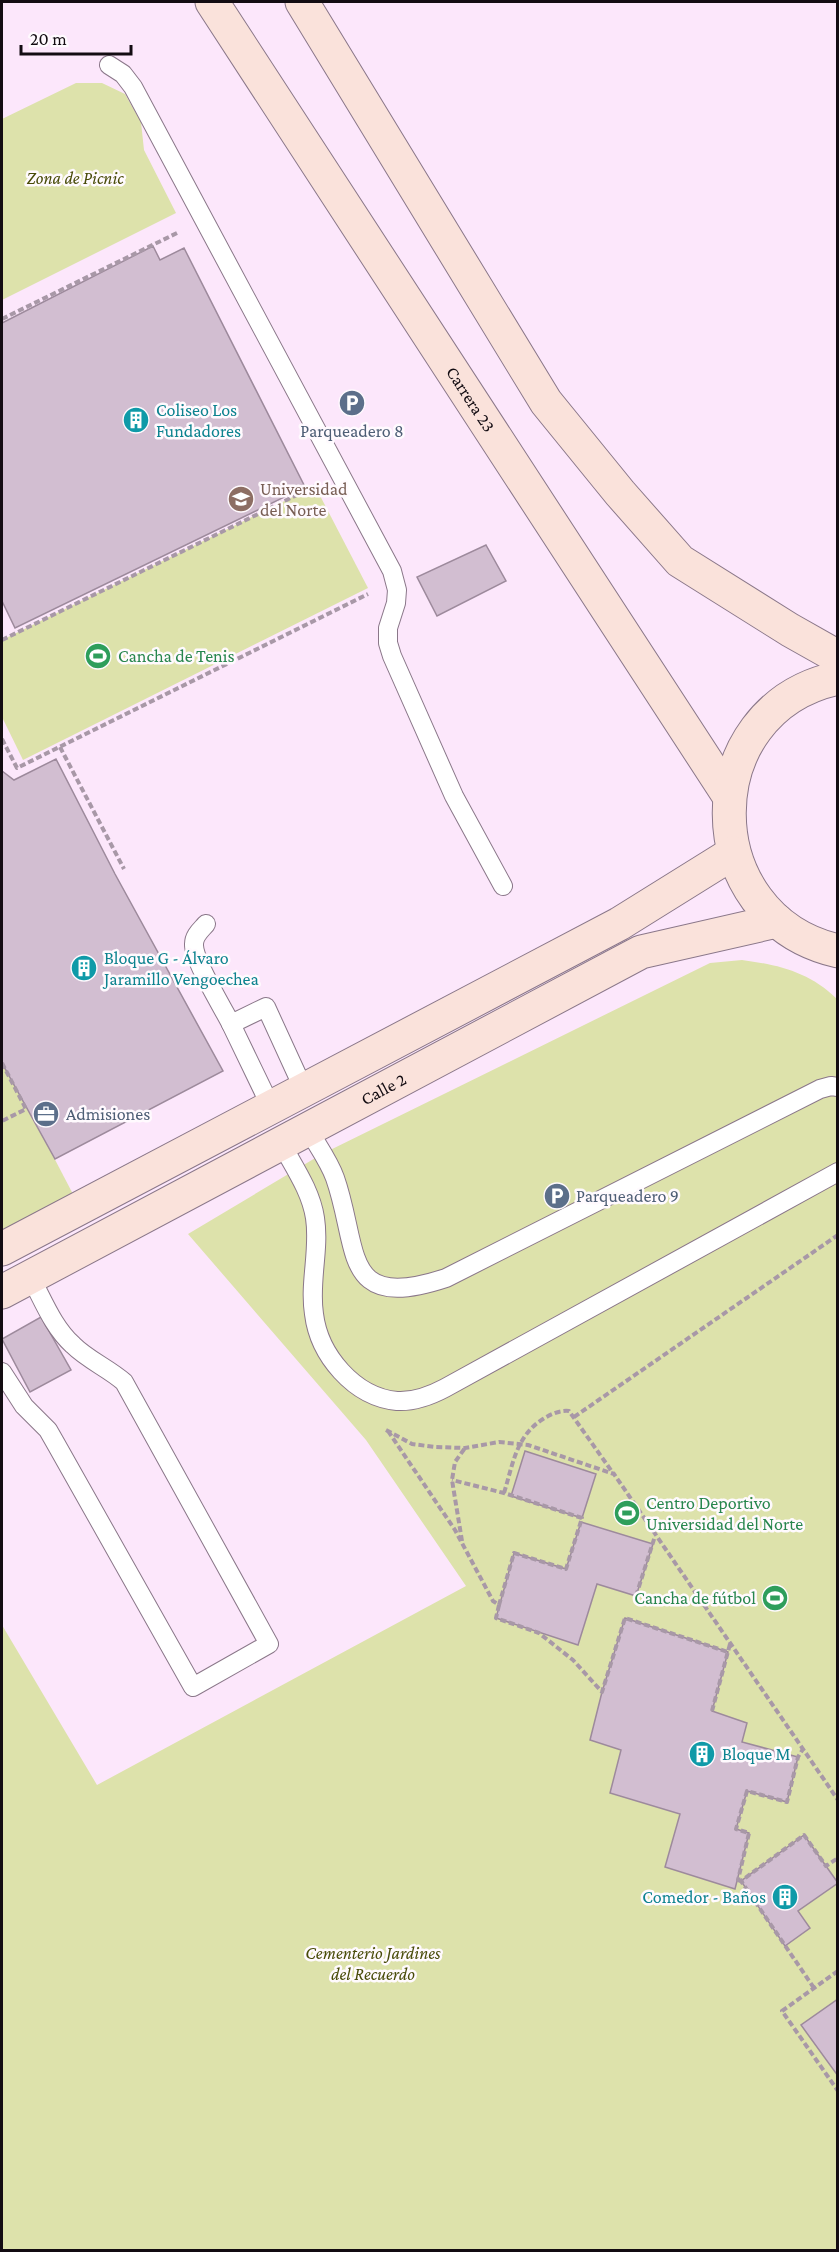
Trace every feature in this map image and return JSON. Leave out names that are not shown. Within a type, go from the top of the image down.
[{"type":"street","name":"Carrera 23","points":[[212,2],[729,796]]},
{"type":"street","points":[[302,2],[546,402],[680,561],[837,657]]},
{"type":"street","points":[[837,678],[809,687],[791,697],[761,723],[740,757],[729,796],[728,825],[733,853],[750,891],[777,921],[816,945],[837,951]]},
{"type":"street","name":"Calle 2","points":[[3,1248],[619,924],[733,853]]},
{"type":"street","name":"Calle 2","points":[[2,1292],[641,952],[777,921]]},
{"type":"lane","points":[[109,65],[123,74],[133,87],[392,572],[397,590],[396,603],[388,628],[388,643],[392,656],[453,796],[503,886]]},
{"type":"lane","points":[[206,924],[196,936],[194,945],[198,959],[271,1107]]},
{"type":"lane","points":[[231,1024],[266,1007],[304,1090]]},
{"type":"lane","points":[[295,1136],[334,1176],[352,1251],[359,1267],[369,1279],[382,1286],[401,1289],[423,1286],[446,1278],[820,1089],[837,1087]]},
{"type":"lane","points":[[295,1136],[315,1216],[317,1235],[313,1313],[319,1336],[331,1359],[352,1381],[377,1396],[396,1401],[412,1400],[437,1392],[837,1172]]},
{"type":"lane","points":[[2,1372],[24,1406],[42,1423],[56,1444],[193,1687],[269,1644],[124,1382],[74,1347],[61,1333],[30,1276]]},
{"type":"path","points":[[2,319],[184,229]]},
{"type":"path","points":[[309,476],[320,496]]},
{"type":"path","points":[[2,640],[178,551],[315,486]]},
{"type":"path","points":[[2,739],[16,768],[371,593],[368,588]]},
{"type":"path","points":[[60,747],[124,869]]},
{"type":"path","points":[[2,1063],[26,1109],[2,1121]]},
{"type":"path","points":[[573,1417],[837,1236]]},
{"type":"path","points":[[504,1493],[524,1435],[533,1425],[549,1416],[570,1410],[837,1800]]},
{"type":"path","points":[[381,1427],[412,1444],[435,1447],[465,1448],[499,1442],[519,1444],[614,1474]]},
{"type":"path","points":[[387,1430],[455,1530],[493,1601],[500,1605]]},
{"type":"path","points":[[464,1549],[452,1480],[455,1462],[465,1448]]},
{"type":"path","points":[[452,1480],[504,1493],[582,1518],[566,1569],[514,1553],[496,1618],[539,1633],[573,1660],[602,1692],[625,1618],[728,1652]]},
{"type":"path","points":[[636,1596],[656,1535]]},
{"type":"path","points":[[712,1711],[730,1644]]},
{"type":"path","points":[[803,1749],[798,1758],[787,1802],[747,1791],[736,1829],[749,1833],[738,1880],[741,1881],[814,1988]]},
{"type":"path","points":[[741,1881],[804,1835],[826,1866],[837,1858]]},
{"type":"path","points":[[837,1971],[782,2012],[837,2091]]},
{"type":"green space","name":"Zona de Picnic","points":[[76,83],[102,83],[125,94],[141,122],[144,150],[176,213],[2,300],[2,119]]},
{"type":"green space","points":[[315,486],[368,588],[23,760],[2,717],[2,640]]},
{"type":"green space","name":"Cementerio Jardines del Recuerdo","points":[[742,960],[793,971],[816,982],[837,999],[837,2250],[2,2250],[2,1625],[97,1785],[466,1586],[366,1440],[188,1234],[322,1154],[710,963]]},
{"type":"green space","points":[[2,1058],[75,1198],[14,1229],[2,1229]]},
{"type":"building","name":"Coliseo Los Fundadores","points":[[153,246],[160,260],[184,248],[305,487],[15,628],[2,601],[2,323]]},
{"type":"building","points":[[486,545],[506,581],[437,616],[417,577]]},
{"type":"building","name":"Bloque G - Álvaro Jaramillo Vengoechea","points":[[56,759],[115,874],[223,1071],[55,1159],[2,1063],[2,771],[14,780]]},
{"type":"building","points":[[41,1317],[71,1370],[30,1392],[2,1339]]},
{"type":"building","points":[[525,1451],[596,1474],[582,1518],[511,1496]]},
{"type":"building","points":[[581,1522],[653,1544],[636,1596],[597,1584],[578,1645],[496,1618],[514,1553],[566,1569]]},
{"type":"building","name":"Bloque M","points":[[625,1618],[728,1652],[712,1711],[747,1723],[742,1742],[798,1757],[787,1802],[747,1791],[736,1829],[749,1833],[735,1889],[665,1867],[680,1814],[610,1793],[621,1750],[590,1740]]},
{"type":"building","name":"Comedor - Baños","points":[[804,1835],[838,1883],[798,1911],[810,1928],[785,1946],[741,1881]]},
{"type":"building","points":[[838,1999],[838,2076],[801,2025]]},
{"type":"place","name":"Parqueadero 8","points":[[352,403]]},
{"type":"place","name":"Coliseo Los Fundadores","points":[[136,420]]},
{"type":"place","name":"Universidad del Norte","points":[[241,499]]},
{"type":"place","name":"Cancha de Tenis","points":[[98,656]]},
{"type":"place","name":"Bloque G - Álvaro Jaramillo Vengoechea","points":[[84,968]]},
{"type":"place","name":"Admisiones","points":[[46,1114]]},
{"type":"place","name":"Parqueadero 9","points":[[557,1196]]},
{"type":"place","name":"Centro Deportivo Universidad del Norte","points":[[627,1513]]},
{"type":"place","name":"Cancha de fútbol","points":[[775,1598]]},
{"type":"place","name":"Bloque M","points":[[702,1754]]},
{"type":"place","name":"Comedor - Baños","points":[[785,1897]]}]
